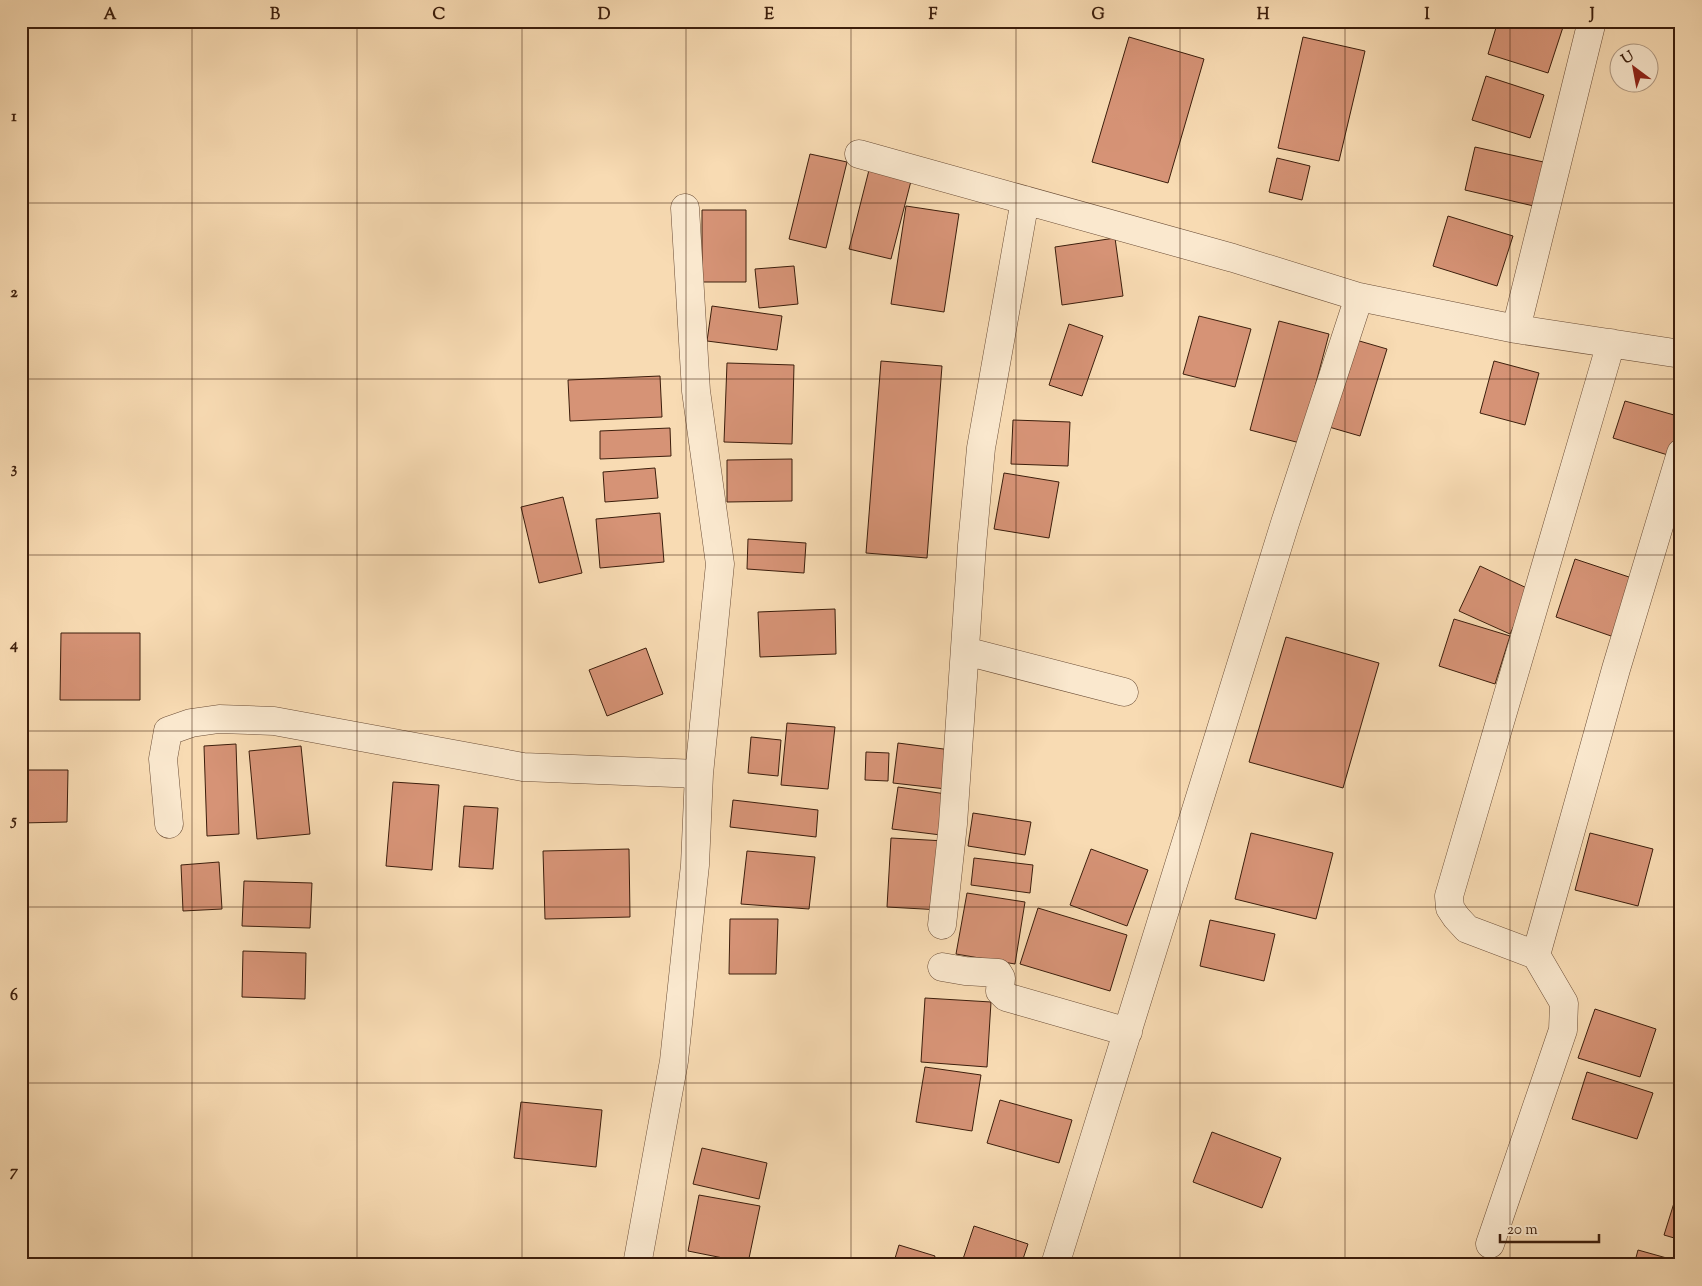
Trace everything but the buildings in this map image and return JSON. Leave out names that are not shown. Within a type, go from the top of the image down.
[{"type":"street","points":[[1516,329],[1592,21]]},
{"type":"street","points":[[859,154],[1233,258],[1359,297],[1516,329],[1681,354]]},
{"type":"street","points":[[942,925],[954,824],[981,448],[1025,200]]},
{"type":"street","points":[[636,1265],[674,1061],[695,865],[699,774],[720,564],[696,391],[686,208]]},
{"type":"street","points":[[1055,1265],[1282,533],[1359,297]]},
{"type":"street","points":[[1490,1244],[1563,1030],[1564,1003],[1536,955],[1467,928],[1450,908],[1449,896],[1611,344]]},
{"type":"street","points":[[1536,955],[1616,669],[1681,453]]},
{"type":"street","points":[[965,651],[1124,692]]},
{"type":"street","points":[[168,824],[163,759],[168,731],[191,723],[218,720],[274,721],[523,767],[699,774]]},
{"type":"street","points":[[942,967],[965,971],[998,973],[1001,978],[1000,991],[1006,997],[1128,1032]]}]
